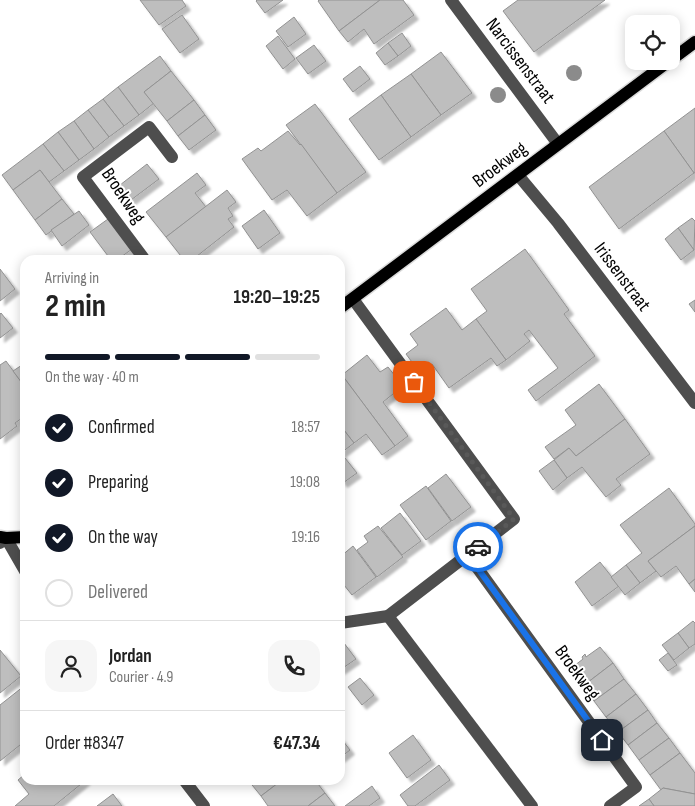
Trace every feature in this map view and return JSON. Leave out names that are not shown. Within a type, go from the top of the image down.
[{"type":"main road","name":"Broekweg","points":[[680,53],[695,42]]},
{"type":"main road","name":"Broekweg","points":[[345,304],[657,70]]},
{"type":"main road","points":[[2,540],[20,538]]},
{"type":"street","name":"Narcissenstraat","points":[[451,0],[558,144]]},
{"type":"street","name":"Broekweg","points":[[140,255],[83,177],[149,127],[172,157]]},
{"type":"street","name":"Irissenstraat","points":[[518,175],[558,223],[695,403]]},
{"type":"street","points":[[345,622],[388,616],[514,519],[353,298]]},
{"type":"street","points":[[2,540],[20,564]]},
{"type":"street","name":"Broekweg","points":[[468,555],[636,787],[610,806]]},
{"type":"street","points":[[388,616],[532,806]]},
{"type":"street","points":[[188,785],[204,806]]},
{"type":"building","points":[[140,0],[182,0],[186,6],[159,25]]},
{"type":"building","points":[[257,0],[283,0],[265,13]]},
{"type":"building","points":[[319,0],[380,0],[339,31]]},
{"type":"building","points":[[380,0],[403,0],[414,15],[374,44],[364,29],[348,42],[339,31]]},
{"type":"building","points":[[518,0],[605,0],[534,52],[503,11]]},
{"type":"building","points":[[182,15],[199,39],[180,53],[162,29]]},
{"type":"building","points":[[294,17],[306,34],[288,47],[276,31]]},
{"type":"building","points":[[402,33],[411,46],[398,56],[388,43]]},
{"type":"building","points":[[278,36],[295,59],[283,69],[266,46]]},
{"type":"building","points":[[388,43],[398,56],[385,65],[376,53]]},
{"type":"building","points":[[314,45],[326,61],[308,74],[296,58]]},
{"type":"building","points":[[441,52],[472,93],[441,115],[411,74]]},
{"type":"building","points":[[160,56],[171,71],[144,92],[154,103],[139,115],[118,87]]},
{"type":"building","points":[[360,66],[370,79],[353,92],[343,79]]},
{"type":"building","points":[[171,71],[194,100],[167,121],[144,92]]},
{"type":"building","points":[[411,74],[441,115],[411,137],[381,95]]},
{"type":"building","points":[[118,87],[139,115],[124,126],[103,99]]},
{"type":"building","points":[[381,95],[411,137],[379,160],[349,119]]},
{"type":"building","points":[[103,99],[124,126],[109,137],[88,110]]},
{"type":"building","points":[[194,100],[205,115],[178,136],[167,121]]},
{"type":"building","points":[[315,104],[366,172],[337,193],[286,125]]},
{"type":"building","points":[[695,108],[695,173],[694,173],[664,131]]},
{"type":"building","points":[[88,110],[109,137],[94,149],[74,121]]},
{"type":"building","points":[[205,115],[216,130],[189,150],[178,136]]},
{"type":"building","points":[[74,121],[94,149],[79,160],[58,132]]},
{"type":"building","points":[[288,131],[301,144],[337,193],[307,216],[287,190],[272,200],[242,159],[258,148],[261,151]]},
{"type":"building","points":[[664,131],[694,173],[619,229],[589,187]]},
{"type":"building","points":[[58,132],[79,160],[64,171],[43,144]]},
{"type":"building","points":[[43,144],[64,171],[49,182],[40,170],[13,190],[2,175]]},
{"type":"building","points":[[147,164],[159,179],[131,200],[120,185]]},
{"type":"building","points":[[40,170],[62,199],[35,220],[13,190]]},
{"type":"building","points":[[197,173],[206,185],[195,193],[206,207],[166,237],[146,212]]},
{"type":"building","points":[[227,190],[236,202],[228,208],[233,216],[228,219],[234,227],[198,255],[180,255],[166,237]]},
{"type":"building","points":[[62,199],[74,214],[46,235],[35,220]]},
{"type":"building","points":[[264,210],[280,233],[258,249],[242,226]]},
{"type":"building","points":[[79,211],[89,225],[62,246],[51,230]]},
{"type":"building","points":[[692,218],[695,221],[694,250],[678,228]]},
{"type":"building","points":[[108,219],[132,249],[124,255],[107,255],[90,232]]},
{"type":"building","points":[[678,228],[694,250],[681,260],[665,239]]},
{"type":"building","points":[[525,249],[569,310],[564,314],[595,356],[536,401],[528,390],[558,368],[529,330],[524,334],[530,341],[506,360],[476,319],[487,311],[471,289]]},
{"type":"building","points":[[0,269],[15,289],[0,301]]},
{"type":"building","points":[[695,300],[695,312],[689,304]]},
{"type":"building","points":[[446,308],[462,330],[476,319],[506,360],[497,366],[491,358],[449,388],[432,364],[420,373],[406,354],[418,345],[410,334]]},
{"type":"building","points":[[0,314],[13,328],[0,338]]},
{"type":"building","points":[[367,355],[380,372],[388,367],[403,386],[383,402],[408,436],[395,446],[345,379],[345,373]]},
{"type":"building","points":[[6,361],[20,380],[20,420],[15,423],[17,426],[0,439],[0,365]]},
{"type":"building","points":[[20,366],[20,380],[13,371]]},
{"type":"building","points":[[345,379],[395,446],[382,455],[366,434],[354,443],[345,431]]},
{"type":"building","points":[[599,384],[625,419],[576,456],[569,448],[554,459],[545,447],[576,425],[565,410]]},
{"type":"building","points":[[625,419],[650,454],[616,479],[621,485],[606,497],[582,467],[567,478],[554,460],[569,448],[576,456]]},
{"type":"building","points":[[345,431],[354,443],[345,450]]},
{"type":"building","points":[[345,458],[357,473],[345,482]]},
{"type":"building","points":[[554,460],[567,478],[553,490],[539,471]]},
{"type":"building","points":[[446,474],[471,507],[452,521],[428,488]]},
{"type":"building","points":[[426,486],[451,521],[426,540],[400,505]]},
{"type":"building","points":[[669,488],[695,526],[648,561],[656,571],[640,583],[626,565],[642,553],[620,525]]},
{"type":"building","points":[[400,513],[421,541],[402,555],[381,528]]},
{"type":"building","points":[[378,526],[403,557],[377,577],[357,550],[368,542],[364,536]]},
{"type":"building","points":[[695,526],[695,579],[689,584],[676,566],[661,577],[648,561]]},
{"type":"building","points":[[353,546],[376,577],[352,595],[345,586],[345,553]]},
{"type":"building","points":[[600,562],[619,586],[592,606],[575,582]]},
{"type":"building","points":[[626,565],[640,583],[625,595],[611,577]]},
{"type":"building","points":[[695,579],[695,592],[689,584]]},
{"type":"building","points":[[693,621],[695,623],[695,644],[689,648],[678,633]]},
{"type":"building","points":[[678,633],[689,648],[674,660],[662,645]]},
{"type":"building","points":[[345,644],[356,659],[345,667]]},
{"type":"building","points":[[600,647],[613,663],[583,686],[570,669],[583,659],[582,657],[585,654],[586,657]]},
{"type":"building","points":[[0,650],[20,677],[0,693]]},
{"type":"building","points":[[668,653],[677,665],[668,671],[659,660]]},
{"type":"building","points":[[613,663],[624,679],[594,701],[583,686]]},
{"type":"building","points":[[360,678],[374,695],[362,705],[348,687]]},
{"type":"building","points":[[624,679],[636,694],[606,717],[594,701]]},
{"type":"building","points":[[20,689],[20,745],[0,761],[0,705]]},
{"type":"building","points":[[636,694],[648,710],[618,732],[606,717]]},
{"type":"building","points":[[648,710],[657,723],[628,745],[618,732]]},
{"type":"building","points":[[657,723],[669,738],[639,760],[628,745]]},
{"type":"building","points":[[413,735],[431,760],[407,778],[389,753]]},
{"type":"building","points":[[669,738],[680,753],[650,775],[639,760]]},
{"type":"building","points":[[345,744],[350,750],[345,754]]},
{"type":"building","points":[[680,753],[695,773],[695,794],[663,788],[661,790],[650,775]]},
{"type":"building","points":[[439,765],[450,780],[415,806],[408,806],[400,795]]},
{"type":"building","points":[[22,785],[80,785],[54,806],[15,806],[29,794]]},
{"type":"building","points":[[252,785],[275,785],[261,796]]},
{"type":"building","points":[[275,785],[319,785],[325,793],[308,806],[268,806],[261,796]]},
{"type":"building","points":[[372,786],[380,798],[369,806],[345,806]]},
{"type":"building","points":[[663,788],[695,794],[695,806],[654,806],[649,799]]},
{"type":"building","points":[[325,793],[335,806],[308,806]]},
{"type":"building","points":[[113,794],[122,806],[97,806]]},
{"type":"building","points":[[649,799],[654,806],[639,806]]},
{"type":"way so far","points":[[414,382],[514,519],[478,547]]},
{"type":"route","points":[[478,547],[468,555],[602,740]]}]
